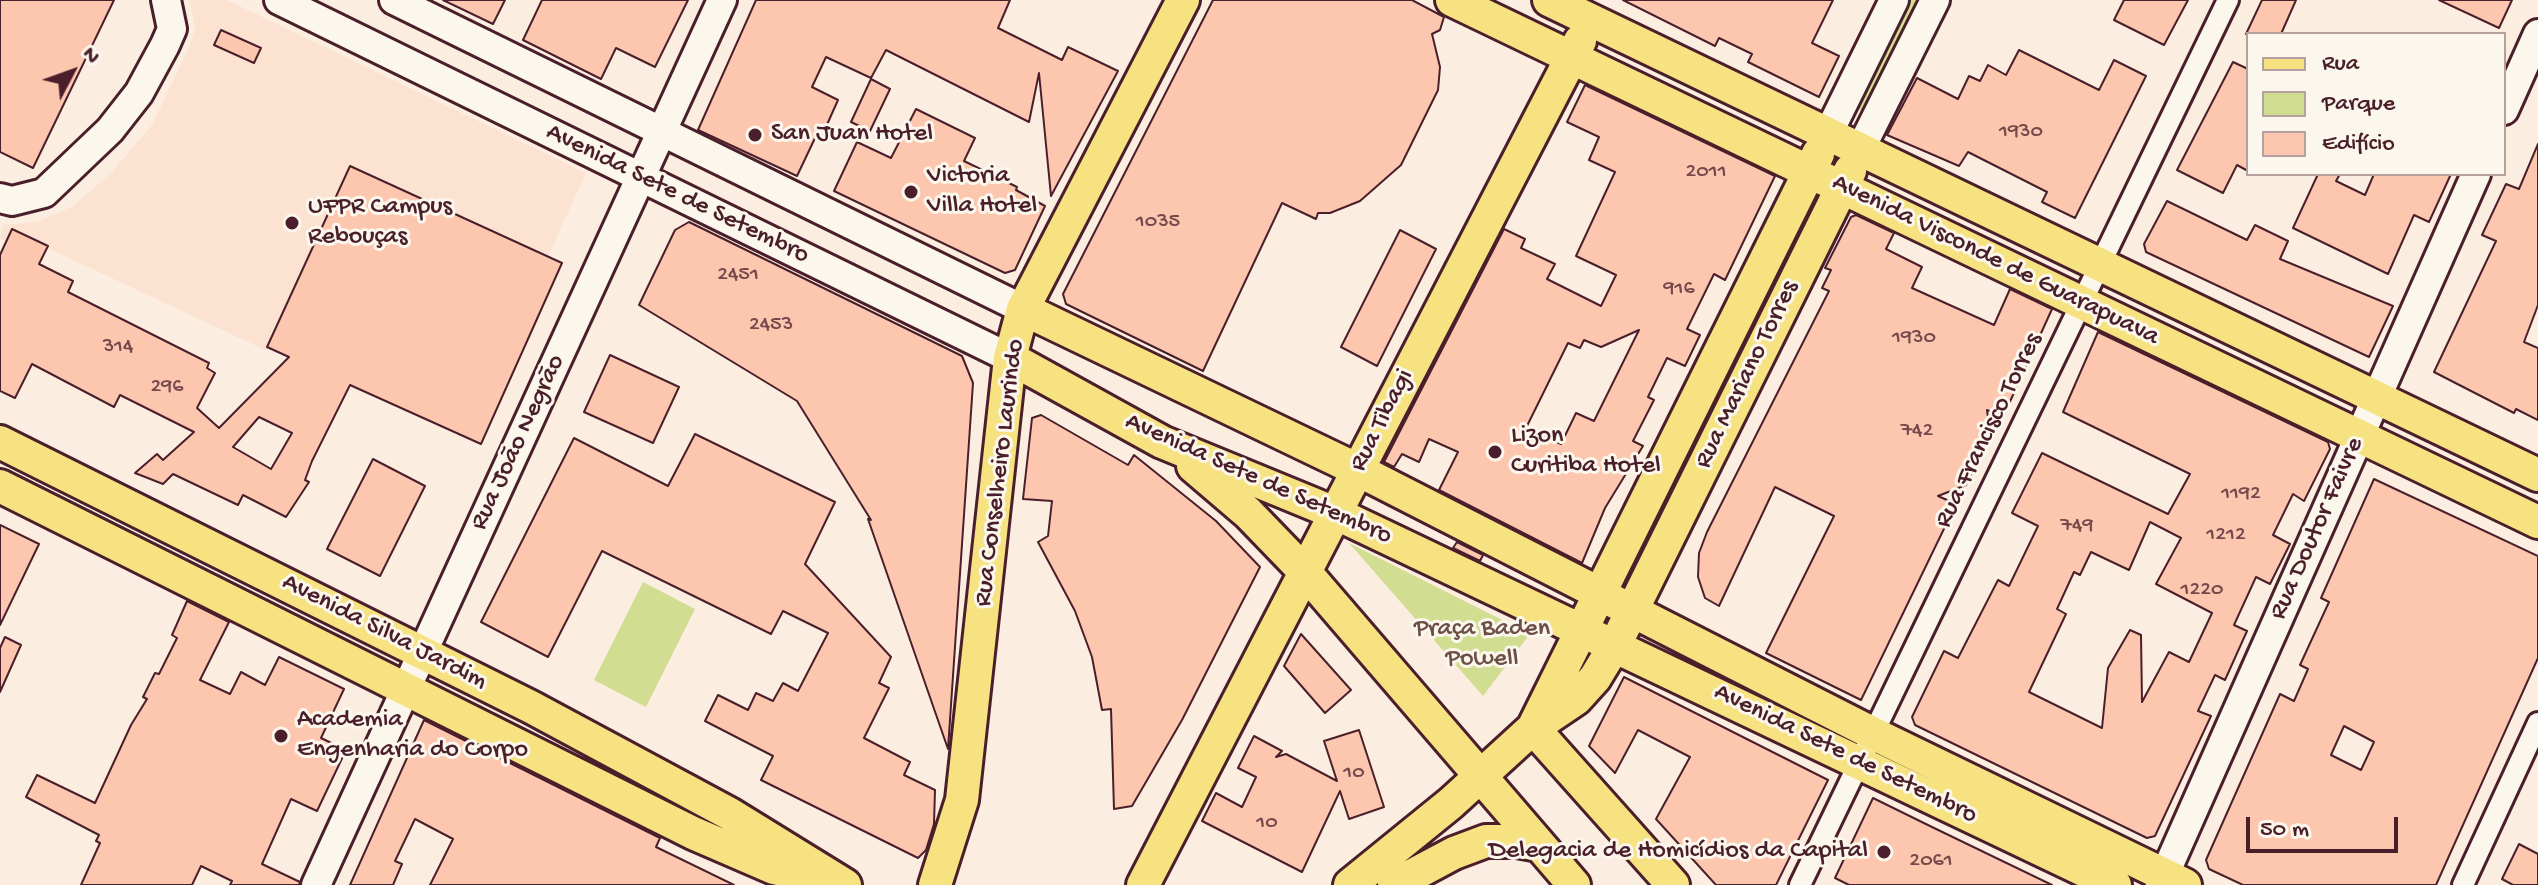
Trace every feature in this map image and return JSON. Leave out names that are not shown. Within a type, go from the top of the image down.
[{"type":"main road","points":[[0,198],[12,201],[44,193],[110,130],[139,93],[172,29],[166,0]]},
{"type":"main road","name":"Avenida Sete de Setembro","points":[[279,0],[1010,358],[1162,442],[1335,513],[1615,645],[1867,747],[2170,882]]},
{"type":"main road","name":"Avenida Sete de Setembro","points":[[394,0],[661,133],[1358,470],[1632,610],[1867,747],[2115,885]]},
{"type":"main road","name":"Rua João Negrão","points":[[316,885],[722,0]]},
{"type":"main road","name":"Rua Conselheiro Laurindo","points":[[935,885],[955,832],[966,773],[1010,358],[1023,309],[1183,0]]},
{"type":"main road","name":"Avenida Visconde de Guarapuava","points":[[1452,0],[2538,522]]},
{"type":"main road","name":"Avenida Visconde de Guarapuava","points":[[1549,0],[1596,10],[1702,74],[2538,475]]},
{"type":"main road","name":"Rua Mariano Torres","points":[[1533,728],[1583,630],[1592,590],[1894,0]]},
{"type":"main road","name":"Rua Mariano Torres","points":[[1350,885],[1480,777],[1533,728],[1576,699],[1615,645],[1935,0]]},
{"type":"main road","name":"Rua Tibagi","points":[[1143,885],[1596,10]]},
{"type":"main road","points":[[2506,106],[2538,34]]},
{"type":"main road","points":[[1631,86],[1702,74]]},
{"type":"main road","name":"Rua Doutor Faivre","points":[[2170,882],[2359,436],[2475,176]]},
{"type":"main road","points":[[1969,202],[2011,269]]},
{"type":"main road","points":[[2175,347],[2259,341]]},
{"type":"main road","name":"Avenida Silva Jardim","points":[[0,442],[531,707],[730,814],[844,885]]},
{"type":"main road","points":[[1162,442],[1248,513],[1305,572],[1574,885]]},
{"type":"main road","name":"Avenida Silva Jardim","points":[[0,486],[736,854],[774,868],[844,885]]},
{"type":"main road","points":[[128,505],[151,561]]},
{"type":"main road","points":[[227,599],[286,583]]},
{"type":"main road","points":[[514,742],[531,707]]},
{"type":"main road","points":[[1533,728],[1673,885]]},
{"type":"main road","points":[[1394,885],[1454,853],[1486,841],[1539,845]]},
{"type":"street","name":"Rua Francisco Torres","points":[[1800,885],[2228,0]]},
{"type":"street","points":[[2463,885],[2538,723]]},
{"type":"shaded area","name":"UFPR Campus Rebouças","points":[[189,0],[227,0],[586,173],[548,256],[562,263],[481,444],[268,347],[265,350],[48,248],[42,259],[0,238],[3,225],[37,222],[73,206],[111,173],[152,125],[191,43],[195,26]]},
{"type":"green space","points":[[1896,0],[1932,0],[1873,116],[1844,103]]},
{"type":"green space","points":[[1797,206],[1823,218],[1649,570],[1622,557]]},
{"type":"green space","name":"Praça Baden Powell","points":[[1349,543],[1530,634],[1483,696]]},
{"type":"green space","points":[[643,582],[695,609],[646,707],[594,680]]},
{"type":"building","points":[[0,0],[114,0],[33,168],[0,152]]},
{"type":"building","points":[[443,0],[505,0],[493,24]]},
{"type":"building","points":[[542,0],[688,0],[655,67],[616,48],[601,79],[523,40]]},
{"type":"building","points":[[756,0],[1010,0],[998,28],[1062,60],[1068,47],[1118,71],[1051,196],[1039,73],[1029,122],[886,50],[871,78],[826,57],[812,87],[838,100],[821,138],[816,136],[797,176],[698,130]]},
{"type":"building","points":[[1213,0],[1412,0],[1444,17],[1440,30],[1432,34],[1440,67],[1438,90],[1401,165],[1360,201],[1330,213],[1318,213],[1316,219],[1282,203],[1203,371],[1066,304],[1063,294]]},
{"type":"building","points":[[1623,0],[1833,0],[1812,43],[1839,56],[1819,97],[1748,62],[1752,54],[1719,38],[1715,46]]},
{"type":"building","points":[[2124,0],[2188,0],[2164,45],[2114,20]]},
{"type":"building","points":[[2262,0],[2296,0],[2282,32],[2247,32]]},
{"type":"building","points":[[2439,0],[2512,0],[2499,28]]},
{"type":"building","points":[[221,30],[261,48],[254,63],[214,45]]},
{"type":"building","points":[[2019,50],[2099,90],[2114,60],[2146,76],[2075,218],[2042,202],[2047,192],[1968,152],[1959,166],[1887,135],[1917,78],[1958,99],[1969,76],[1980,81],[1988,65],[2006,75]]},
{"type":"building","points":[[2233,62],[2246,68],[2246,170],[2237,165],[2223,193],[2177,170]]},
{"type":"building","points":[[871,79],[890,89],[870,131],[851,122]]},
{"type":"building","points":[[1585,85],[1775,176],[1725,280],[1714,274],[1687,329],[1700,335],[1685,366],[1667,358],[1648,397],[1654,400],[1633,441],[1643,446],[1605,508],[1582,563],[1439,490],[1458,452],[1429,439],[1419,462],[1402,454],[1394,467],[1384,462],[1504,229],[1525,239],[1521,248],[1555,264],[1547,279],[1601,306],[1616,275],[1576,256],[1615,172],[1589,160],[1599,137],[1567,122]],"holes":[[[1639,330],[1594,421],[1576,413],[1561,444],[1526,428],[1568,343],[1580,348],[1584,340],[1601,347]]]},
{"type":"building","points":[[916,109],[975,138],[964,161],[1017,187],[1016,190],[1045,206],[1015,270],[1005,273],[834,191],[857,142],[891,158]]},
{"type":"building","points":[[2538,144],[2538,305],[2524,342],[2538,348],[2538,420],[2516,409],[2514,413],[2434,372],[2496,241],[2482,235],[2506,184],[2519,189]]},
{"type":"building","points":[[350,166],[562,263],[481,444],[350,385],[312,461],[305,480],[309,482],[286,517],[243,495],[238,505],[173,474],[163,484],[135,473],[157,454],[163,460],[194,432],[120,395],[114,407],[32,364],[15,398],[0,391],[0,255],[12,229],[48,246],[39,264],[73,281],[68,292],[209,363],[207,368],[215,373],[197,408],[219,428],[289,357],[267,347]],"holes":[[[259,417],[292,433],[271,469],[233,447]]]},
{"type":"building","points":[[2317,176],[2339,176],[2336,181],[2365,195],[2373,176],[2450,176],[2429,222],[2414,215],[2388,274],[2293,228]]},
{"type":"building","points":[[2167,201],[2247,240],[2255,225],[2288,241],[2280,259],[2393,306],[2369,357],[2146,252],[2144,244]]},
{"type":"building","points":[[1856,215],[1894,233],[1886,249],[1922,267],[1912,288],[1994,325],[2010,289],[2052,309],[2003,417],[1987,410],[1990,434],[1966,485],[1938,496],[1956,504],[1861,700],[1766,653],[1834,516],[1775,487],[1719,606],[1705,598],[1698,577],[1699,553],[1707,532],[1829,291],[1822,288],[1831,270],[1825,268],[1851,217]]},
{"type":"building","points":[[689,222],[962,356],[973,383],[948,749],[868,519],[871,520],[797,401],[639,305],[675,230]]},
{"type":"building","points":[[1400,230],[1436,249],[1377,366],[1341,347]]},
{"type":"building","points":[[2098,332],[2328,442],[2330,449],[2304,501],[2293,494],[2273,535],[2290,544],[2270,584],[2256,577],[2234,625],[2247,631],[2225,680],[2215,675],[2198,711],[2211,716],[2155,836],[2147,838],[1915,725],[1912,717],[1944,651],[1958,658],[1998,580],[2009,586],[2038,526],[2012,513],[2042,453],[2168,514],[2190,474],[2063,412]],"holes":[[[2150,522],[2181,538],[2156,584],[2212,613],[2189,662],[2169,652],[2142,702],[2141,635],[2130,630],[2108,668],[2102,728],[2029,692],[2066,614],[2057,609],[2074,572],[2080,575],[2091,552],[2129,570]]]},
{"type":"building","points":[[610,355],[679,387],[653,443],[584,412]]},
{"type":"building","points":[[1041,415],[1128,465],[1134,455],[1216,521],[1260,567],[1182,720],[1132,806],[1114,809],[1111,709],[1102,710],[1092,657],[1075,611],[1038,542],[1048,536],[1052,501],[1023,499],[1032,418]]},
{"type":"building","points":[[695,434],[835,502],[805,564],[891,657],[879,683],[889,688],[864,738],[910,762],[904,775],[935,790],[934,824],[926,850],[918,858],[761,780],[773,756],[705,721],[718,695],[748,710],[756,693],[773,701],[783,683],[798,691],[828,633],[783,611],[771,634],[602,551],[548,657],[481,622],[574,438],[668,486]]},
{"type":"building","points":[[373,459],[425,486],[380,576],[327,549]]},
{"type":"building","points":[[2374,479],[2538,556],[2538,658],[2436,885],[2243,885],[2209,869],[2206,860],[2280,694],[2294,701],[2308,669],[2300,665],[2329,602],[2321,598]],"holes":[[[2344,726],[2374,742],[2361,770],[2331,755]]]},
{"type":"building","points":[[0,525],[39,544],[0,625]]},
{"type":"building","points":[[1457,542],[1483,555],[1480,561],[1453,548]]},
{"type":"building","points":[[187,601],[229,622],[200,680],[230,694],[241,672],[265,685],[279,657],[344,689],[321,738],[346,750],[317,811],[291,799],[262,864],[300,882],[299,885],[230,885],[232,881],[201,866],[192,885],[81,885],[100,843],[96,841],[99,835],[26,797],[37,775],[95,803],[131,725],[147,699],[143,697],[177,638],[172,635]]},
{"type":"building","points":[[1301,634],[1351,690],[1325,713],[1284,666]]},
{"type":"building","points":[[5,637],[21,645],[0,692],[0,648]]},
{"type":"building","points":[[1624,677],[1828,780],[1776,885],[1716,885],[1656,819],[1690,757],[1638,730],[1615,773],[1589,746]]},
{"type":"building","points":[[424,720],[660,838],[656,847],[734,885],[430,885],[453,839],[415,819],[395,861],[402,864],[393,885],[350,885]]},
{"type":"building","points":[[1359,730],[1384,807],[1349,819],[1340,791],[1302,872],[1202,821],[1216,793],[1242,807],[1256,777],[1238,768],[1254,736],[1282,751],[1276,757],[1286,754],[1337,781],[1324,741]]},
{"type":"building","points":[[1873,798],[2052,885],[1849,885],[1835,878]]},
{"type":"building","points":[[2519,844],[2538,854],[2538,885],[2513,885],[2502,879]]},
{"type":"place","name":"San Juan Hotel","points":[[755,135]]},
{"type":"place","name":"Victoria Villa Hotel","points":[[911,192]]},
{"type":"place","name":"UFPR Campus Rebouças","points":[[292,223]]},
{"type":"place","name":"Lizon Curitiba Hotel","points":[[1495,452]]},
{"type":"place","name":"Academia Engenharia do Corpo","points":[[281,736]]},
{"type":"place","name":"Delegacia de Homicídios da Capital","points":[[1884,852]]}]
